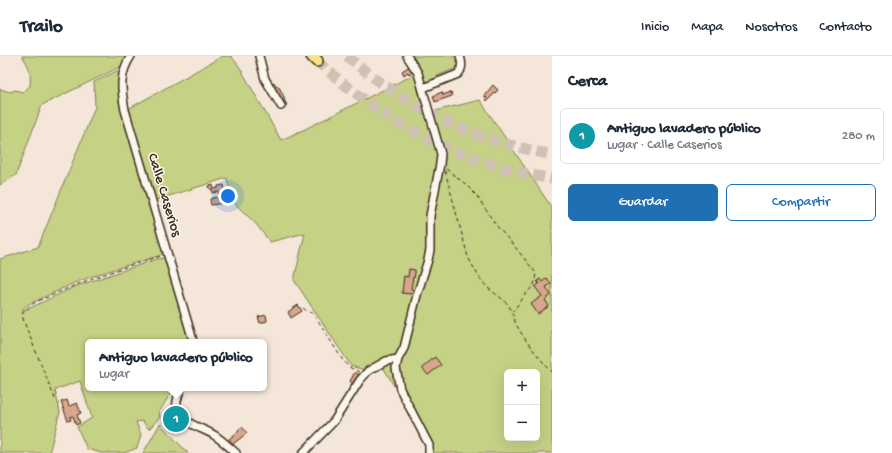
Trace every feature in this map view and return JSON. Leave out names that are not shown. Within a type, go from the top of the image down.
[{"type":"street","name":"Calle Caserios","points":[[131,56],[125,65],[123,76],[122,96],[125,110],[192,339]]},
{"type":"street","points":[[259,56],[265,79],[281,106]]},
{"type":"street","points":[[407,56],[418,73],[441,154],[430,216],[430,250],[428,260],[417,295],[404,348],[398,359],[396,368],[400,389],[429,445],[429,453]]},
{"type":"street","points":[[423,88],[458,74],[462,68],[460,56]]},
{"type":"street","points":[[303,453],[334,421],[360,380],[368,371],[386,361],[398,359]]},
{"type":"street","points":[[180,391],[176,405],[177,411],[181,417],[213,434],[236,453]]},
{"type":"path","points":[[513,312],[534,285],[536,273],[496,225],[476,195],[444,167],[460,229],[471,261],[479,277],[488,288],[508,304],[513,312],[516,324],[524,337],[552,372]]},
{"type":"path","points":[[55,400],[24,322],[22,316],[23,312],[33,304],[68,287],[168,254]]},
{"type":"path","points":[[303,308],[314,314],[342,359],[349,367],[365,375]]},
{"type":"green space","points":[[22,56],[129,56],[122,66],[42,105],[16,175],[0,185],[0,89],[10,92],[15,90],[23,92],[30,86],[29,70]]},
{"type":"green space","points":[[223,56],[231,56],[239,66],[281,140],[415,74],[423,114],[480,100],[552,208],[552,453],[430,453],[429,445],[380,362],[366,369],[351,366],[294,280],[305,233],[270,242],[256,224],[232,201],[227,178],[156,200],[128,109]]},
{"type":"green space","points":[[410,56],[458,56],[459,67],[456,72],[454,69],[437,76],[438,79],[426,82],[424,81],[420,69]]},
{"type":"green space","points":[[121,69],[121,93],[165,250],[158,256],[74,283],[27,305],[22,310],[28,309],[74,287],[163,258],[167,260],[190,339],[85,339],[85,391],[172,391],[159,412],[160,417],[149,429],[142,421],[136,422],[141,435],[137,448],[124,453],[101,453],[87,449],[77,427],[92,418],[80,381],[55,390],[60,412],[49,453],[0,453],[0,259],[38,247],[95,107],[94,82]]},
{"type":"green space","points":[[160,424],[188,453],[143,453]]},
{"type":"building","points":[[410,66],[413,72],[409,74],[408,72],[404,75],[402,71]]},
{"type":"building","points":[[274,82],[276,86],[277,85],[279,87],[287,105],[284,106],[278,96],[277,90],[275,92],[270,84]]},
{"type":"building","points":[[493,85],[498,90],[487,101],[485,100],[487,98],[484,96]]},
{"type":"building","points":[[442,92],[443,95],[451,92],[452,96],[435,102],[433,96]]},
{"type":"building","points":[[213,185],[214,189],[218,188],[218,186],[224,185],[227,199],[224,199],[225,203],[211,205],[210,199],[217,197],[217,199],[220,198],[219,192],[213,193],[212,189],[210,189],[209,186]]},
{"type":"building","points":[[409,269],[415,270],[411,289],[415,290],[415,293],[411,292],[411,294],[402,293],[404,276],[408,277]]},
{"type":"building","points":[[547,278],[551,284],[546,287],[551,295],[545,300],[549,306],[538,314],[531,304],[542,296],[535,287],[539,284],[537,281],[540,279],[542,282]]},
{"type":"building","points":[[298,305],[302,311],[291,318],[288,312]]},
{"type":"building","points":[[266,315],[267,321],[260,323],[258,317]]},
{"type":"building","points":[[435,357],[441,365],[428,375],[422,368]]},
{"type":"building","points":[[355,372],[359,375],[353,385],[350,381]]},
{"type":"building","points":[[67,400],[69,406],[77,403],[81,413],[77,415],[80,423],[76,425],[73,416],[70,417],[71,420],[68,421],[61,402]]},
{"type":"building","points":[[242,427],[247,433],[233,444],[229,439]]},
{"type":"tunnel","points":[[347,56],[392,91],[443,120],[487,138],[552,155]]},
{"type":"tunnel","points":[[317,61],[349,88],[382,112],[436,143],[491,164],[552,179]]},
{"type":"place","name":"Antiguo lavadero público","points":[[176,419]]}]
